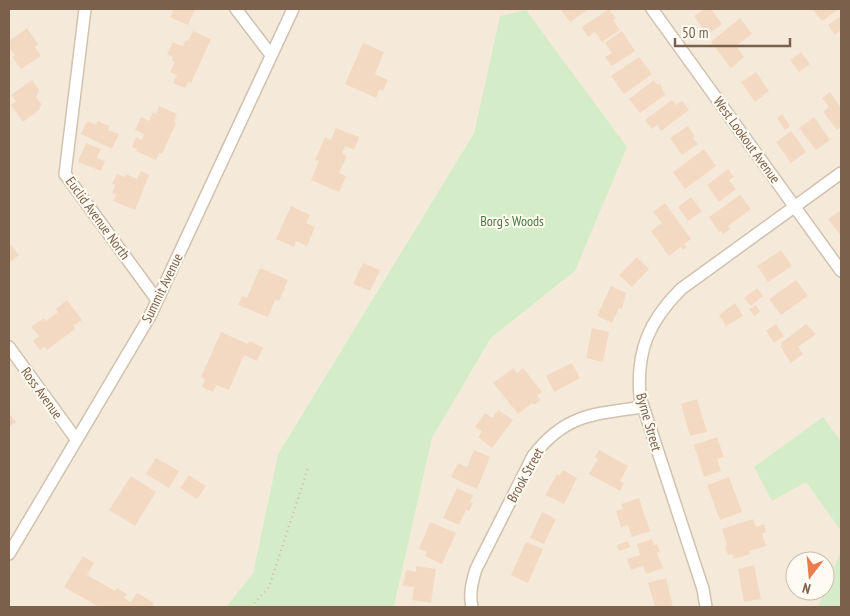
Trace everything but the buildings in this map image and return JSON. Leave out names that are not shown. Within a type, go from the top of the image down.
[{"type":"street","name":"Euclid Avenue North","points":[[85,9],[65,174],[157,300]]},
{"type":"street","points":[[236,9],[271,55]]},
{"type":"street","name":"Summit Avenue","points":[[9,554],[150,316],[292,9]]},
{"type":"street","name":"West Lookout Avenue","points":[[652,9],[841,271]]},
{"type":"street","name":"Byrne Street","points":[[706,607],[703,589],[640,397],[638,381],[645,340],[665,305],[681,289],[841,173]]},
{"type":"street","name":"Ross Avenue","points":[[9,347],[76,439]]},
{"type":"street","name":"Brook Street","points":[[472,607],[470,599],[476,569],[533,456],[544,442],[558,430],[576,419],[594,414],[643,407]]},
{"type":"path","points":[[252,607],[270,587],[308,468]]},
{"type":"shaded area","points":[[9,9],[841,9],[841,441],[823,417],[806,481],[841,531],[841,550],[835,565],[835,551],[785,551],[785,601],[821,601],[818,607],[394,607],[432,438],[491,338],[575,271],[500,16],[474,133],[278,454],[253,573],[226,607],[9,607]]},
{"type":"green space","name":"Borg's Woods","points":[[526,10],[627,147],[575,271],[491,338],[432,438],[394,607],[226,607],[253,573],[278,454],[474,133],[500,16]]},
{"type":"green space","points":[[823,417],[841,441],[841,531],[806,482],[772,501],[754,467]]},
{"type":"green space","points":[[841,550],[841,607],[818,607],[820,601],[835,601],[835,565]]}]
